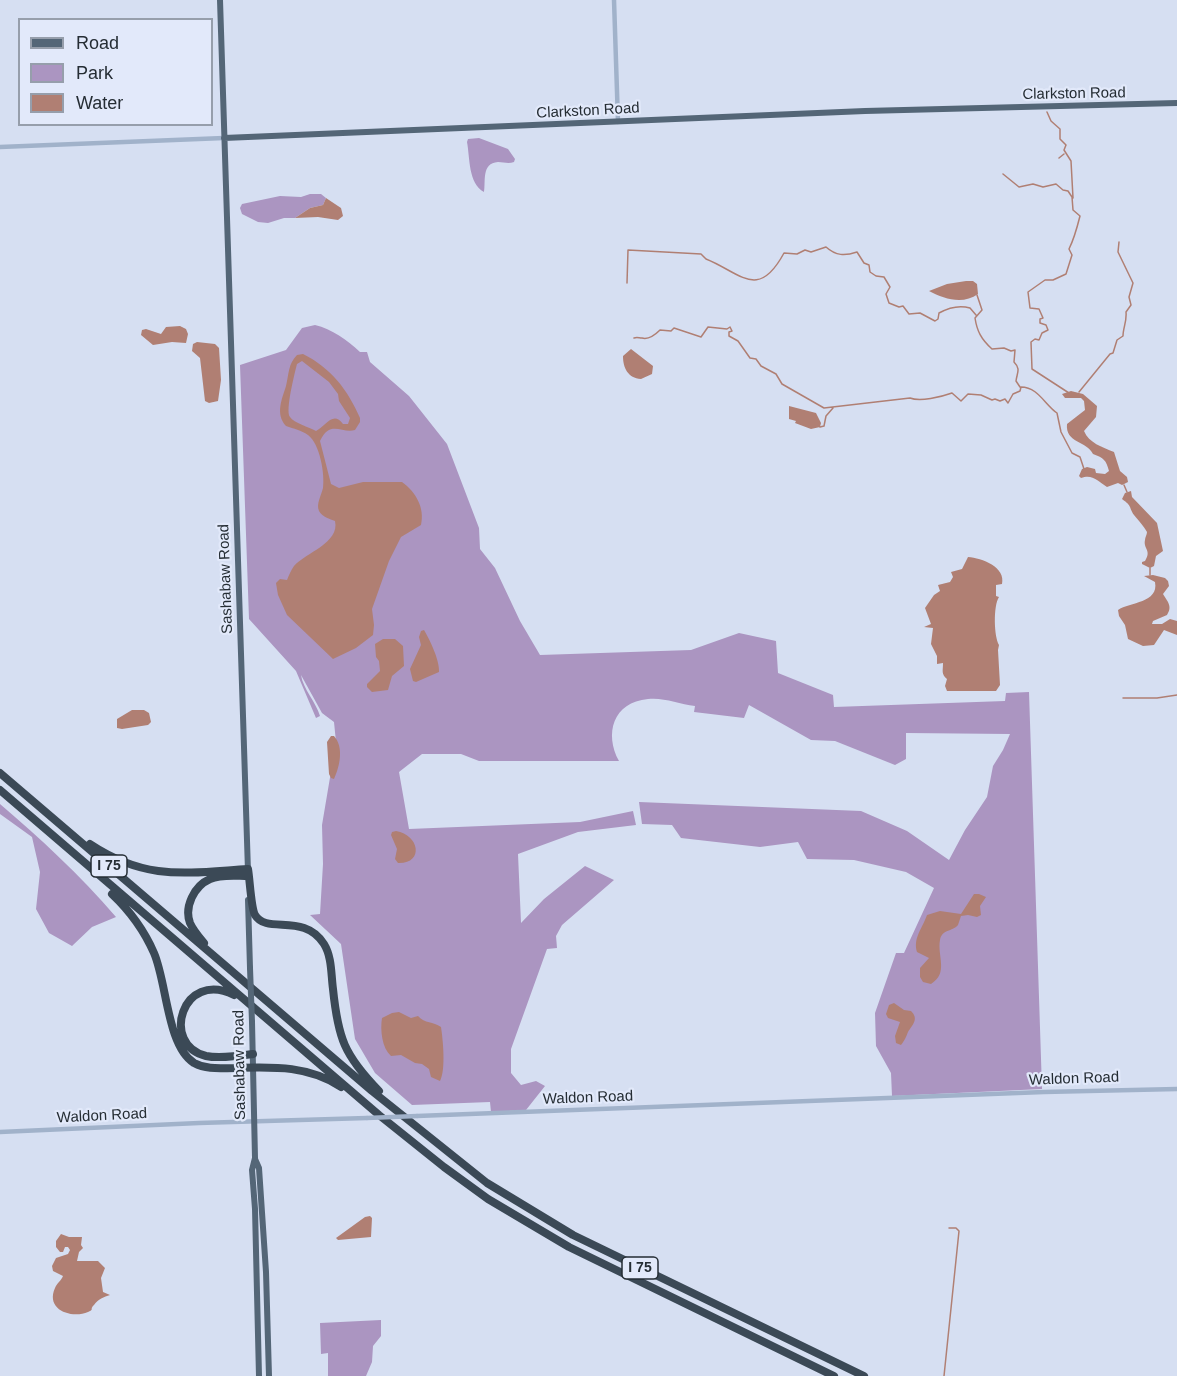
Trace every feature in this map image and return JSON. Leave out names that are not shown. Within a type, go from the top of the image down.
[{"type":"highway","name":"I 75","points":[[0,773],[372,1091],[487,1183],[550,1222],[598,1248],[864,1376]]},
{"type":"highway","name":"I 75","points":[[0,790],[375,1112],[488,1199],[543,1233],[646,1286],[834,1376]]},
{"type":"highway","points":[[50,816],[106,854],[138,868],[178,874],[248,873]]},
{"type":"highway","points":[[78,859],[125,906],[147,938],[160,972],[177,1042],[185,1055],[197,1064],[209,1068],[287,1068],[318,1075],[335,1083],[375,1112]]},
{"type":"highway","points":[[218,959],[191,925],[188,915],[191,898],[196,890],[209,879],[248,873]]},
{"type":"highway","points":[[248,873],[252,908],[258,919],[269,924],[302,926],[315,933],[324,945],[329,958],[342,1041],[355,1065],[395,1108]]},
{"type":"highway","points":[[245,1001],[222,990],[202,992],[185,1006],[181,1031],[189,1045],[202,1055],[213,1057],[253,1054]]},
{"type":"main road","name":"Sashabaw Road","points":[[220,0],[253,1054],[255,1158],[252,1170],[257,1185],[264,1239],[269,1376]]},
{"type":"main road","name":"Clarkston Road","points":[[224,138],[876,111],[1177,103]]},
{"type":"main road","name":"Sashabaw Road","points":[[257,1185],[255,1238],[259,1376]]},
{"type":"main road","points":[[255,1238],[259,1236],[264,1239]]},
{"type":"main road","points":[[257,1317],[261,1322],[267,1322]]},
{"type":"main road","points":[[258,1351],[264,1350],[268,1357]]},
{"type":"street","points":[[614,0],[618,122]]},
{"type":"street","name":"Clarkston Road","points":[[0,147],[224,138]]},
{"type":"street","name":"Waldon Road","points":[[0,1132],[1044,1092],[1177,1089]]},
{"type":"green space","points":[[479,138],[508,149],[515,159],[512,163],[498,162],[489,166],[485,174],[484,192],[472,176],[467,142],[468,139]]},
{"type":"green space","points":[[321,194],[326,198],[323,205],[310,208],[295,218],[284,218],[268,223],[258,222],[242,214],[240,208],[242,204],[280,196],[301,197]]},
{"type":"green space","points":[[315,325],[339,336],[360,352],[367,352],[370,362],[409,396],[447,444],[479,528],[480,549],[495,568],[520,621],[540,655],[691,650],[739,633],[776,641],[778,673],[833,695],[834,707],[1005,701],[1006,693],[1029,692],[1042,1089],[892,1096],[891,1073],[876,1046],[875,1013],[896,953],[904,953],[934,888],[906,872],[854,860],[807,859],[798,842],[760,847],[681,838],[672,825],[642,824],[639,802],[861,811],[907,831],[949,860],[987,797],[993,766],[1010,734],[906,733],[906,759],[895,765],[835,741],[811,740],[749,705],[744,718],[694,712],[695,706],[654,699],[636,701],[619,713],[612,730],[612,740],[619,761],[479,761],[461,754],[422,754],[399,772],[409,829],[580,822],[633,811],[636,825],[578,832],[518,854],[521,923],[544,899],[585,866],[614,880],[562,925],[556,936],[557,948],[547,949],[511,1049],[511,1073],[521,1085],[536,1081],[545,1086],[526,1110],[491,1112],[490,1102],[412,1105],[375,1073],[355,1039],[341,944],[310,915],[320,914],[323,864],[322,825],[336,742],[334,722],[322,713],[301,675],[320,716],[316,718],[296,671],[249,619],[240,365],[286,350],[302,328]]},
{"type":"green space","points":[[0,804],[60,858],[116,917],[92,927],[72,946],[49,933],[36,909],[40,872],[32,837],[0,814]]},
{"type":"green space","points":[[381,1320],[381,1336],[373,1346],[372,1362],[366,1376],[328,1376],[328,1353],[321,1354],[320,1323]]},
{"type":"water","points":[[326,198],[341,208],[343,216],[338,220],[318,217],[295,218],[310,208],[323,205]]},
{"type":"water","points":[[973,281],[977,284],[978,294],[960,300],[929,291],[947,284]]},
{"type":"water","points":[[180,326],[186,329],[188,334],[186,343],[172,342],[153,345],[141,335],[142,330],[146,329],[161,334],[166,327]]},
{"type":"water","points":[[197,342],[215,344],[219,348],[221,380],[218,401],[209,403],[205,401],[200,358],[192,351],[193,344]]},
{"type":"water","points":[[631,349],[653,366],[652,374],[641,379],[627,372],[623,356]]},
{"type":"water","points":[[303,354],[313,360],[338,381],[360,418],[355,430],[332,429],[324,434],[320,441],[331,484],[339,488],[363,482],[402,482],[415,496],[422,513],[421,525],[401,537],[389,561],[372,609],[373,635],[356,648],[333,659],[287,615],[278,595],[276,583],[280,579],[287,580],[294,566],[327,541],[335,529],[335,521],[322,515],[318,508],[323,488],[323,475],[316,445],[305,433],[286,426],[281,417],[280,406],[289,369],[297,355]],"holes":[[[302,361],[329,382],[350,418],[348,424],[332,419],[316,431],[290,417],[291,391],[297,364]]]},
{"type":"water","points":[[1071,391],[1083,394],[1097,406],[1096,417],[1084,431],[1093,442],[1114,452],[1120,471],[1127,477],[1128,482],[1107,487],[1098,480],[1079,476],[1082,469],[1087,467],[1095,469],[1096,473],[1105,474],[1109,471],[1104,460],[1069,435],[1067,424],[1085,410],[1084,401],[1081,398],[1065,398],[1062,394]]},
{"type":"water","points":[[789,406],[816,413],[821,423],[820,427],[811,429],[789,419]]},
{"type":"water","points":[[1131,491],[1132,497],[1157,523],[1163,551],[1156,556],[1154,566],[1150,568],[1142,564],[1148,554],[1145,543],[1147,532],[1129,505],[1122,499],[1125,493]]},
{"type":"water","points":[[968,557],[992,564],[1002,578],[1002,584],[996,585],[996,596],[999,597],[995,621],[999,645],[1000,685],[996,691],[947,691],[943,663],[937,664],[937,656],[931,644],[933,628],[924,627],[931,624],[925,608],[934,595],[940,591],[938,585],[950,582],[953,577],[951,572],[962,569]]},
{"type":"water","points":[[1153,575],[1168,581],[1169,586],[1163,594],[1169,604],[1169,609],[1167,615],[1153,621],[1152,624],[1162,624],[1170,619],[1177,621],[1177,635],[1164,630],[1154,645],[1143,646],[1128,639],[1118,610],[1153,594],[1155,582],[1144,576]]},
{"type":"water","points":[[424,630],[432,645],[439,672],[416,682],[413,681],[410,669],[421,645],[419,637],[421,631]]},
{"type":"water","points":[[383,639],[395,639],[403,646],[404,666],[392,676],[388,690],[372,692],[367,684],[380,671],[375,644]]},
{"type":"water","points":[[132,710],[144,710],[149,713],[151,722],[148,725],[117,728],[117,719]]},
{"type":"water","points":[[331,736],[337,740],[340,751],[334,779],[329,774],[327,742]]},
{"type":"water","points":[[396,831],[410,838],[416,849],[412,859],[406,862],[398,863],[395,859],[397,849],[391,835]]},
{"type":"water","points":[[974,894],[986,897],[980,906],[981,915],[961,916],[956,927],[941,936],[940,975],[931,984],[923,982],[920,977],[920,968],[929,958],[917,952],[916,942],[927,915],[940,911],[961,914]]},
{"type":"water","points":[[894,1003],[904,1010],[911,1011],[915,1017],[901,1045],[896,1043],[895,1036],[900,1022],[888,1018],[886,1014],[889,1005]]},
{"type":"water","points":[[399,1012],[411,1018],[418,1016],[441,1027],[443,1063],[440,1081],[431,1077],[429,1069],[422,1064],[415,1063],[401,1055],[391,1056],[388,1053],[382,1038],[382,1018]]},
{"type":"water","points":[[365,1217],[372,1218],[371,1237],[338,1240],[336,1238]]},
{"type":"water","points":[[61,1234],[69,1237],[82,1237],[83,1248],[79,1252],[77,1261],[98,1261],[105,1268],[101,1278],[103,1292],[110,1295],[97,1301],[91,1310],[82,1314],[62,1311],[54,1302],[55,1288],[63,1276],[53,1271],[52,1266],[56,1258],[68,1254],[70,1250],[65,1247],[63,1252],[60,1252],[56,1247],[56,1241]]},
{"type":"waterway","points":[[1047,112],[1051,121],[1060,129],[1060,139],[1066,145],[1064,150],[1071,161],[1073,198]]},
{"type":"waterway","points":[[1059,158],[1064,154]]},
{"type":"waterway","points":[[1003,174],[1019,187],[1033,184],[1043,187],[1056,184],[1068,191],[1072,197],[1073,210],[1080,216],[1069,249],[1072,255],[1066,274],[1053,280],[1045,280],[1028,292],[1030,308],[1039,309],[1043,318],[1040,319],[1040,323],[1046,325],[1048,330],[1042,333],[1039,340],[1035,339],[1031,342],[1032,369],[1069,393]]},
{"type":"waterway","points":[[1079,392],[1113,353],[1117,340],[1123,336],[1126,312],[1131,305],[1129,297],[1133,283],[1118,252],[1119,242]]},
{"type":"waterway","points":[[627,283],[628,250],[701,254],[706,259],[739,276],[757,280],[775,268],[784,253],[797,254],[805,250],[811,252],[826,247],[841,254],[857,252],[864,263],[869,265],[870,272],[884,277],[890,287],[886,294],[889,303],[899,307],[903,306],[909,314],[920,313],[935,321],[939,313],[950,308],[962,307],[970,308],[976,315]]},
{"type":"waterway","points":[[977,295],[982,310],[975,318],[978,331],[992,349],[1015,350],[1014,362],[1018,369],[1016,381],[1020,387]]},
{"type":"waterway","points":[[634,338],[647,338],[660,330],[671,331],[674,328],[701,337],[708,327],[727,329],[730,327],[732,331],[729,332],[729,336],[738,341],[750,358],[756,359],[761,366],[776,374],[782,384],[824,408],[910,398],[925,399],[952,393],[961,401],[968,394],[981,395],[992,400],[1005,399],[1008,403],[1021,387],[1027,388],[1037,393],[1057,413],[1061,432],[1072,453],[1080,457],[1084,469]]},
{"type":"waterway","points":[[820,427],[824,426],[826,416],[833,408]]},
{"type":"waterway","points":[[1124,485],[1127,492]]},
{"type":"waterway","points":[[1150,568],[1150,575]]},
{"type":"waterway","points":[[1123,698],[1157,698],[1177,695]]},
{"type":"waterway","points":[[944,1376],[959,1231],[956,1228],[949,1228]]}]
